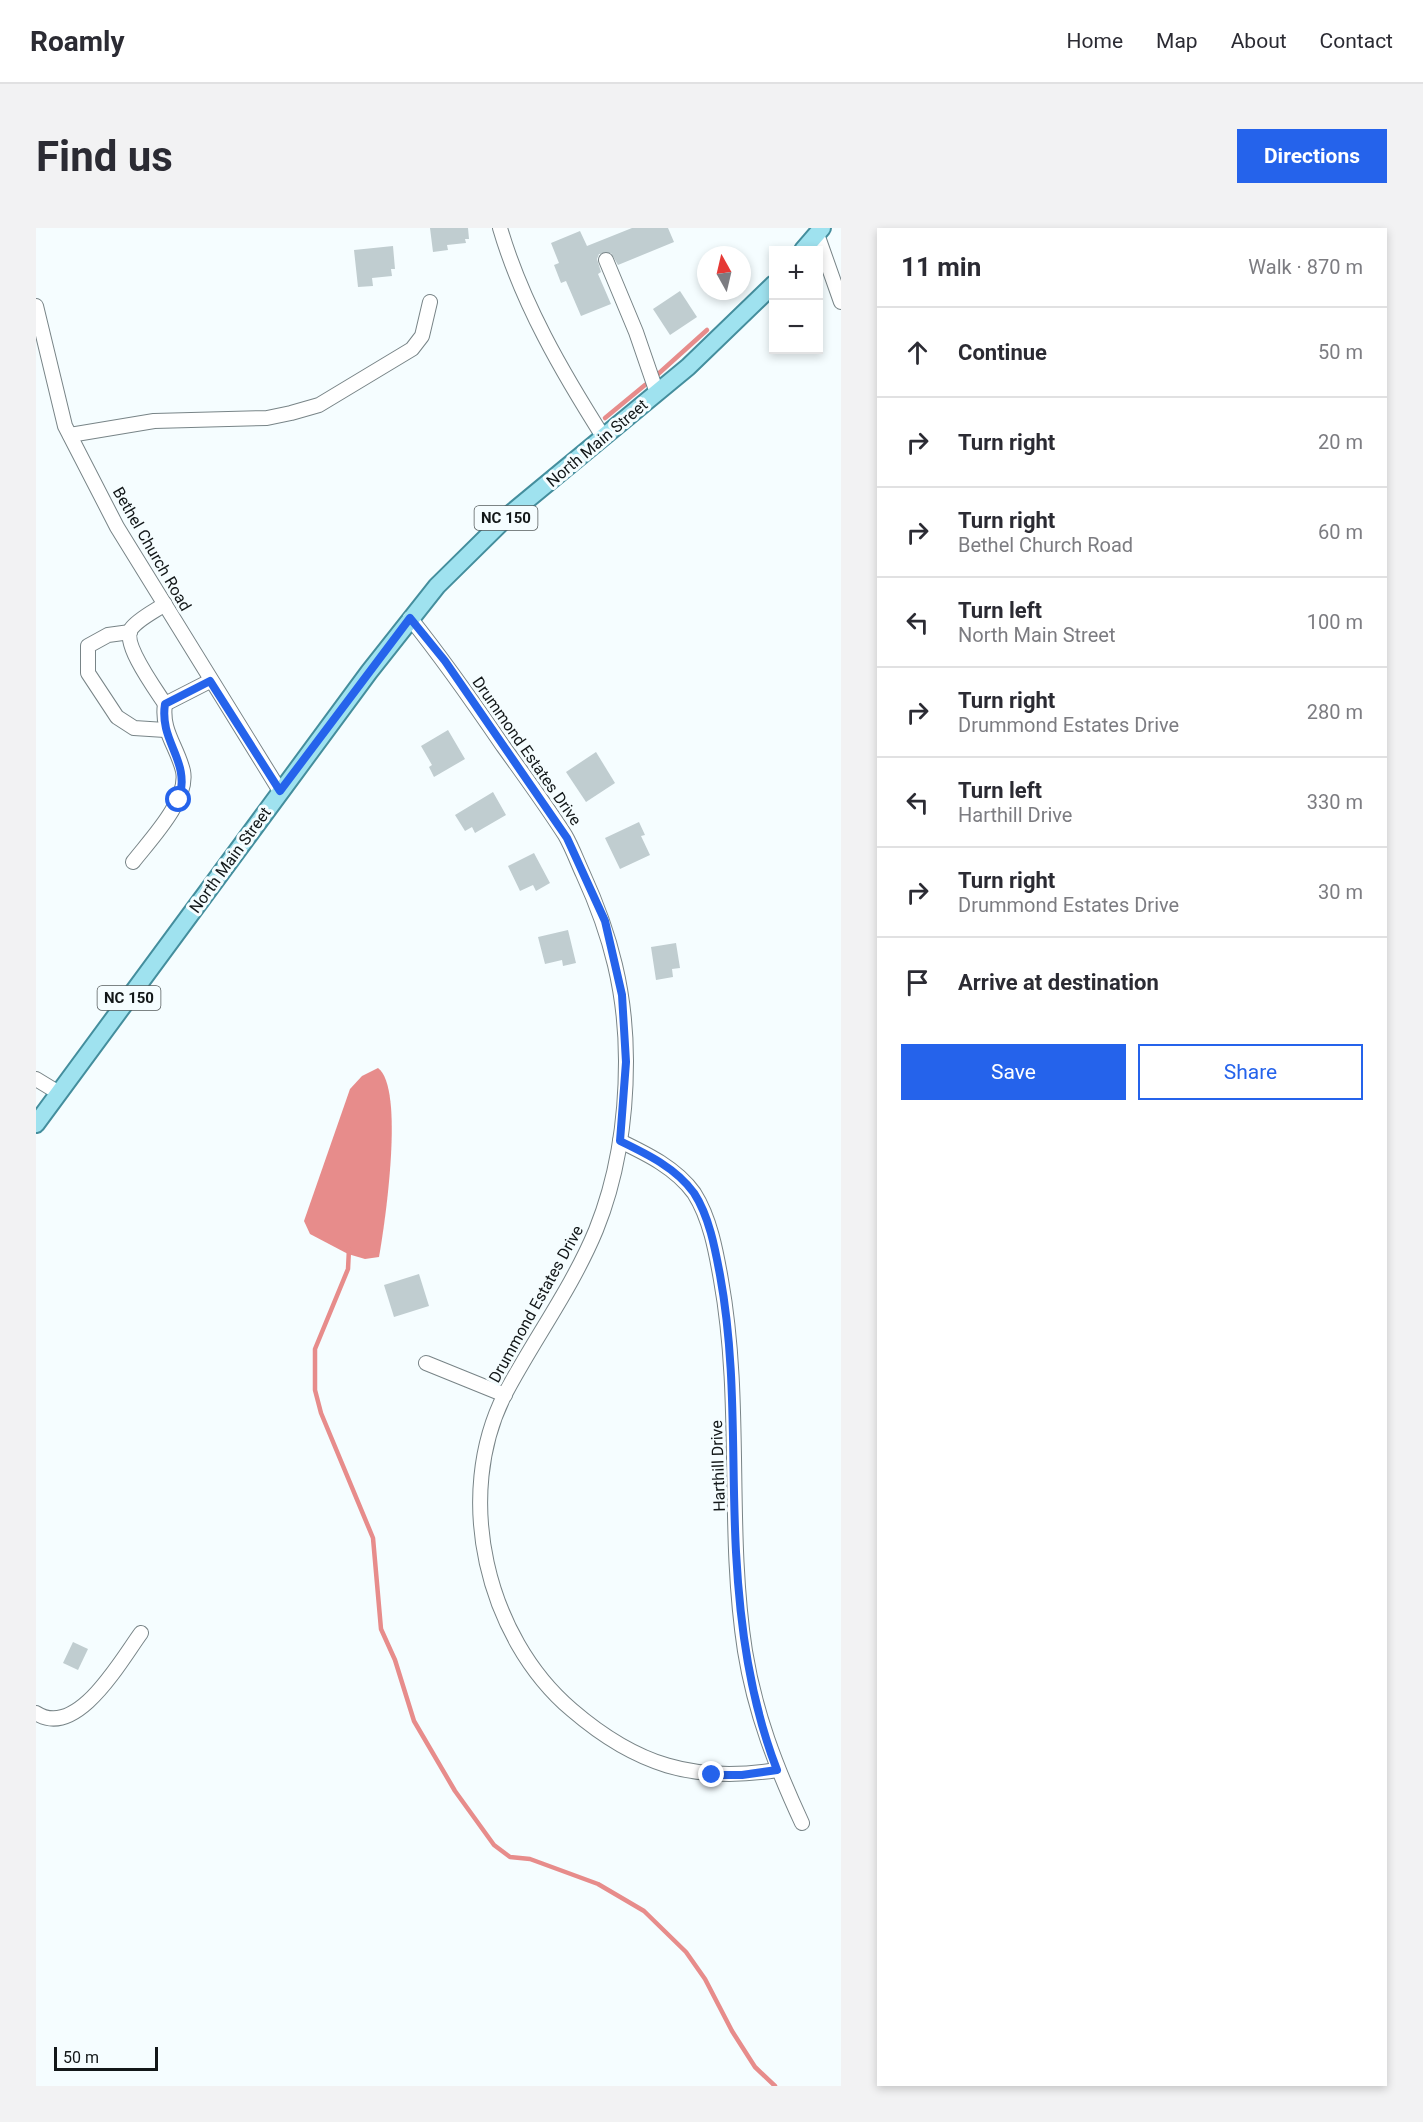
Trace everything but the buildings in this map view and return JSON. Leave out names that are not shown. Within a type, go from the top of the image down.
[{"type":"main road","points":[[807,246],[820,231]]},
{"type":"main road","name":"North Main Street","points":[[36,1124],[410,618],[462,560],[501,522],[657,393],[730,328],[769,289]]},
{"type":"street","points":[[500,228],[511,261],[556,361],[604,438]]},
{"type":"street","points":[[820,231],[841,302]]},
{"type":"street","points":[[606,260],[636,332],[657,393]]},
{"type":"street","points":[[70,435],[154,422],[267,418],[319,405],[412,349],[422,336],[430,302]]},
{"type":"street","name":"Bethel Church Road","points":[[36,306],[65,426],[117,527],[280,791]]},
{"type":"street","points":[[133,862],[179,800],[184,785],[183,770],[165,730],[163,717],[165,704],[132,649],[130,632],[132,627],[165,604]]},
{"type":"street","name":"Drummond Estates Drive","points":[[410,618],[445,661],[567,838],[605,921],[622,995],[626,1062],[620,1141],[611,1185],[595,1231],[548,1323],[505,1395],[488,1446],[481,1506],[484,1546],[493,1588],[505,1621],[522,1652],[563,1702],[616,1744],[672,1767],[712,1775],[742,1775],[777,1770]]},
{"type":"street","points":[[130,632],[108,635],[88,646],[88,673],[117,717],[134,728],[165,730]]},
{"type":"street","points":[[165,704],[210,681]]},
{"type":"street","points":[[36,1079],[59,1094]]},
{"type":"street","name":"Harthill Drive","points":[[620,1141],[653,1157],[676,1174],[693,1193],[705,1215],[717,1258],[732,1350],[736,1552],[745,1651],[758,1713],[777,1770],[802,1824]]},
{"type":"street","points":[[426,1363],[505,1395]]},
{"type":"street","points":[[36,1713],[54,1719],[76,1712],[101,1688],[141,1633]]},
{"type":"shaded area","points":[[378,1068],[386,1080],[390,1101],[391,1157],[379,1257],[365,1259],[348,1254],[310,1234],[304,1221],[350,1089],[362,1076]]},
{"type":"waterway","points":[[657,375],[707,330]]},
{"type":"waterway","points":[[605,418],[645,385]]},
{"type":"waterway","points":[[349,1249],[348,1269],[315,1349],[315,1390],[321,1413],[373,1538],[381,1629],[395,1660],[414,1721],[455,1791],[494,1845],[510,1857],[530,1859],[598,1884],[644,1911],[686,1952],[705,1979],[732,2031],[755,2067],[775,2086]]},
{"type":"route","points":[[179,800],[184,785],[183,770],[166,734],[163,717],[165,704],[210,681],[280,791],[410,618],[445,661],[567,838],[605,921],[622,995],[626,1062],[620,1141],[653,1157],[676,1174],[693,1193],[705,1215],[717,1258],[725,1304],[732,1350],[736,1552],[745,1651],[758,1713],[777,1770],[742,1775],[712,1775]]}]
